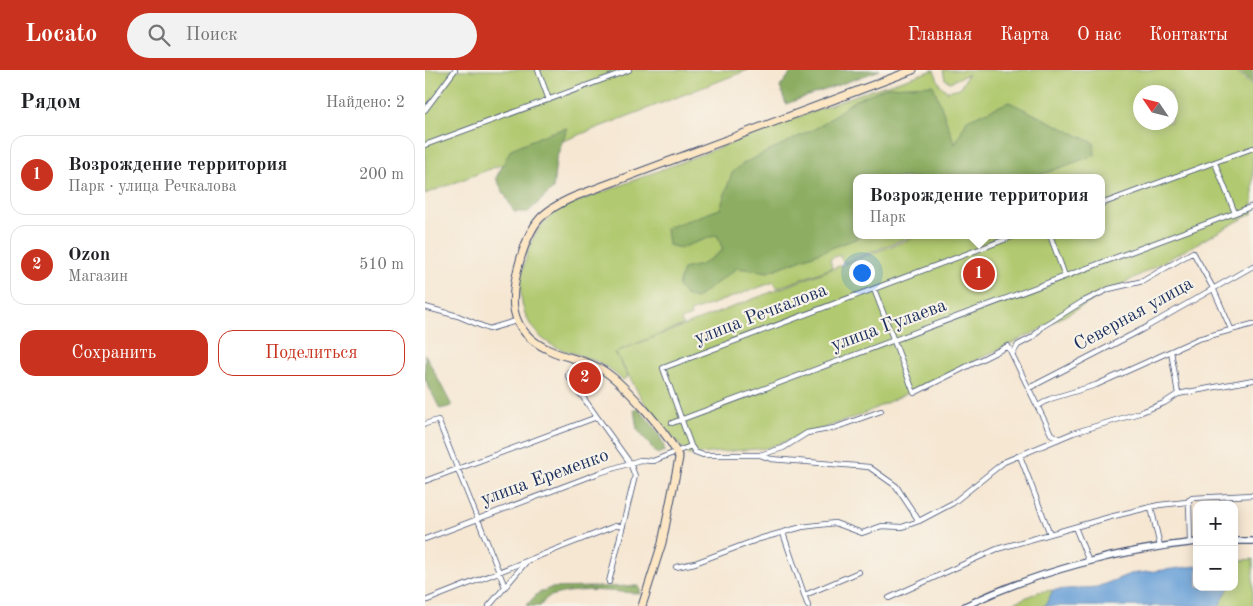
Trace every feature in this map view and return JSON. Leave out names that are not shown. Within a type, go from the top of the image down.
[{"type":"main road","points":[[641,606],[667,520],[679,464],[676,452],[665,434],[626,391],[601,369],[549,351],[528,338],[516,321],[512,290],[528,236],[537,220],[552,206],[913,70]]},
{"type":"street","points":[[425,110],[455,70]]},
{"type":"street","points":[[538,70],[549,100]]},
{"type":"street","points":[[425,145],[629,70]]},
{"type":"street","points":[[1105,203],[1253,148]]},
{"type":"street","points":[[1215,163],[1235,213]]},
{"type":"street","name":"улица Гулаева","points":[[672,422],[1253,206]]},
{"type":"street","name":"улица Речкалова","points":[[691,446],[683,418],[663,368],[1006,239]]},
{"type":"street","points":[[1051,239],[1065,276]]},
{"type":"street","points":[[1013,353],[1018,345],[1033,337],[1043,326],[1087,299],[1109,289],[1143,281],[1193,252],[1213,288],[1231,329]]},
{"type":"street","name":"Северная улица","points":[[1029,388],[1143,329],[1253,266]]},
{"type":"street","points":[[874,289],[914,393],[1008,346],[1051,434],[1059,439]]},
{"type":"street","points":[[425,307],[458,316],[489,329],[516,321]]},
{"type":"street","points":[[1038,406],[1050,399],[1095,385],[1171,351],[1231,329],[1253,324]]},
{"type":"street","points":[[1171,351],[1179,394]]},
{"type":"street","points":[[585,362],[569,372],[568,376],[630,463],[635,476],[609,582]]},
{"type":"street","points":[[676,567],[695,563],[759,539],[790,530],[835,522],[862,533],[882,526],[901,527],[919,521],[953,504],[1004,462],[1059,439],[1139,413],[1164,403],[1179,394],[1253,380]]},
{"type":"street","points":[[676,452],[691,446],[695,452],[703,455],[760,455],[783,448],[807,433],[834,428],[881,411]]},
{"type":"street","points":[[425,481],[597,417]]},
{"type":"street","points":[[425,424],[438,420],[505,587]]},
{"type":"street","name":"улица Еременко","points":[[425,539],[630,463],[653,461],[676,452]]},
{"type":"street","points":[[760,455],[771,460],[869,467],[896,486],[919,521]]},
{"type":"street","points":[[1020,456],[1050,534]]},
{"type":"street","points":[[889,598],[997,549],[1050,534],[1189,500],[1253,495]]},
{"type":"street","points":[[1189,500],[1190,543]]},
{"type":"street","points":[[1151,508],[1160,546]]},
{"type":"street","points":[[425,601],[615,526],[623,526]]},
{"type":"street","points":[[1075,527],[1089,562]]},
{"type":"street","points":[[783,533],[808,606]]},
{"type":"street","points":[[1238,541],[1253,540]]},
{"type":"street","points":[[965,606],[1012,585],[1089,562],[1160,546],[1193,543]]},
{"type":"street","points":[[489,606],[527,561]]},
{"type":"street","points":[[805,595],[859,572]]},
{"type":"green space","points":[[425,70],[748,70],[425,194]]},
{"type":"green space","points":[[793,70],[880,70],[786,104],[780,87]]},
{"type":"green space","points":[[934,70],[940,85],[947,91],[960,88],[968,74],[950,82],[945,79],[943,70],[1234,70],[1253,87],[1253,213],[1033,333],[861,415],[767,448],[688,455],[645,404],[615,352],[628,377],[622,380],[602,365],[558,348],[537,333],[525,313],[522,302],[521,277],[533,238],[542,225],[564,207],[859,94]],"holes":[[[853,174],[1105,174],[1105,239],[910,239],[618,351],[683,325],[681,320],[691,316],[690,312],[774,282],[777,288],[832,268],[830,259],[839,255],[844,263],[904,239],[853,239]]]},
{"type":"green space","points":[[1236,70],[1253,70],[1253,85]]},
{"type":"green space","points":[[933,85],[955,144],[967,120],[1009,102],[1094,143],[1095,155],[1043,174],[853,174],[853,239],[855,239],[768,272],[737,268],[695,299],[685,295],[678,286],[683,269],[701,265],[723,250],[717,235],[680,248],[668,245],[666,228],[720,209],[732,173],[744,163],[820,126],[855,100],[887,87]]},
{"type":"green space","points":[[567,128],[556,160],[553,189],[528,212],[514,212],[496,178],[511,149],[549,133]]},
{"type":"green space","points":[[425,354],[452,406],[440,409],[425,379]]},
{"type":"green space","points":[[637,408],[658,433],[665,451],[657,454],[637,429],[634,410]]},
{"type":"green space","points":[[1253,559],[1253,606],[1219,606],[1227,591],[1238,591],[1238,561]]},
{"type":"green space","points":[[639,586],[641,594],[573,591],[549,597],[540,606],[526,606],[537,594],[550,588]]},
{"type":"green space","points":[[1053,590],[1045,606],[1007,606],[1038,592]]},
{"type":"water","points":[[1193,566],[1193,591],[1227,591],[1219,606],[1045,606],[1053,590],[1097,587],[1130,574]]},
{"type":"place","name":"Возрождение территория","points":[[979,274]]},
{"type":"place","name":"Ozon","points":[[585,378]]}]
